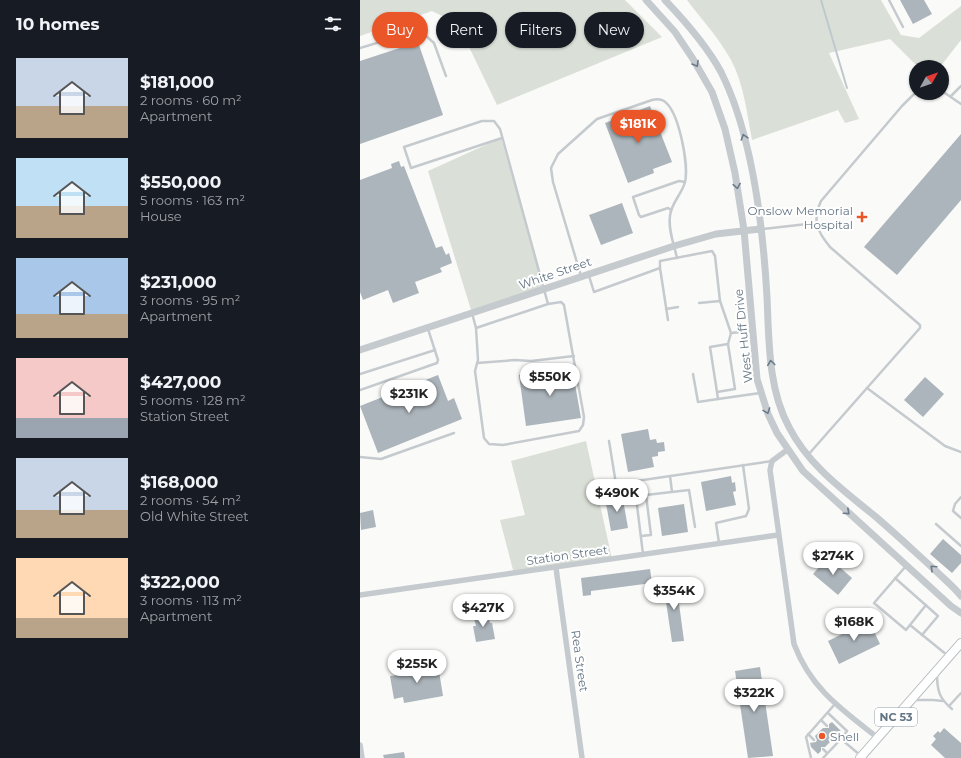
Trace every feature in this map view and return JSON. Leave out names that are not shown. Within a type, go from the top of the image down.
[{"type":"main road","name":"NC 53","points":[[861,757],[961,643]]},
{"type":"street","name":"West Huff Drive","points":[[646,0],[675,32],[712,92],[725,129],[735,173],[744,230],[757,379],[768,414],[787,450],[803,471],[951,606],[961,613]]},
{"type":"street","name":"West Huff Drive","points":[[665,0],[703,45],[720,71],[735,107],[746,144],[765,269],[771,361],[777,395],[788,427],[808,456],[824,473],[911,548],[961,596]]},
{"type":"street","name":"White Street","points":[[360,350],[674,246],[716,234],[760,229]]},
{"type":"street","points":[[787,450],[772,461],[770,470],[794,644],[801,662],[819,689],[878,738]]},
{"type":"street","name":"Station Street","points":[[360,595],[778,535]]},
{"type":"street","name":"Rea Street","points":[[556,568],[582,758]]},
{"type":"street","points":[[360,745],[362,758]]},
{"type":"lane","points":[[889,0],[903,27]]},
{"type":"lane","points":[[360,48],[413,32],[425,35],[434,43],[446,76]]},
{"type":"lane","points":[[961,86],[951,96],[961,104]]},
{"type":"lane","points":[[808,456],[920,328],[920,324],[830,247],[820,234],[816,223],[817,210],[821,201],[909,99]]},
{"type":"lane","points":[[581,276],[550,168],[554,160],[564,148],[597,120],[652,100],[662,100],[670,106],[681,137],[686,159],[685,182],[671,210],[670,221],[677,258]]},
{"type":"lane","points":[[502,138],[411,168],[404,147],[482,122],[494,121],[500,130],[548,304]]},
{"type":"lane","points":[[671,210],[668,208],[641,217],[634,197],[679,181],[685,182]]},
{"type":"lane","points":[[760,229],[816,223]]},
{"type":"lane","points":[[668,320],[660,261],[712,251],[715,256],[720,301],[731,332],[728,344],[735,389],[717,392]]},
{"type":"lane","points":[[589,274],[594,292],[660,268]]},
{"type":"lane","points":[[699,303],[720,301]]},
{"type":"lane","points":[[472,313],[476,328],[477,363],[474,371],[484,438],[489,444],[503,445],[579,431],[583,425],[584,417],[564,305],[561,302],[548,304],[476,328]]},
{"type":"lane","points":[[666,309],[678,307]]},
{"type":"lane","points":[[360,390],[437,363],[438,360],[427,328]]},
{"type":"lane","points":[[731,332],[752,331]]},
{"type":"lane","points":[[718,399],[710,347],[728,344]]},
{"type":"lane","points":[[360,374],[435,350]]},
{"type":"lane","points":[[477,363],[515,360],[531,361],[574,356]]},
{"type":"lane","points":[[693,374],[698,402],[761,393]]},
{"type":"lane","points":[[867,388],[945,446],[961,452]]},
{"type":"lane","points":[[360,457],[381,459],[454,433]]},
{"type":"lane","points":[[609,441],[616,484],[772,461]]},
{"type":"lane","points":[[720,544],[716,523],[746,516],[749,509],[743,465]]},
{"type":"lane","points":[[670,476],[672,492]]},
{"type":"lane","points":[[634,481],[643,555]]},
{"type":"lane","points":[[636,497],[689,490],[695,526]]},
{"type":"lane","points":[[641,536],[651,535],[646,495]]},
{"type":"lane","points":[[961,497],[955,504],[954,511],[961,518]]},
{"type":"lane","points":[[936,524],[961,546]]},
{"type":"lane","points":[[906,565],[874,603],[906,630],[926,605]]},
{"type":"lane","points":[[895,578],[938,616],[922,635]]},
{"type":"lane","points":[[910,625],[949,657]]},
{"type":"lane","points":[[937,671],[939,694],[943,701],[952,709]]},
{"type":"lane","points":[[949,706],[960,695]]},
{"type":"lane","points":[[912,700],[943,701]]},
{"type":"lane","points":[[810,758],[806,737],[836,704]]},
{"type":"lane","points":[[823,758],[847,731],[828,712]]},
{"type":"lane","points":[[821,720],[827,726]]},
{"type":"lane","points":[[808,734],[814,740]]},
{"type":"lane","points":[[837,735],[861,757]]},
{"type":"lane","points":[[823,749],[827,753]]},
{"type":"shaded area","points":[[360,0],[625,0],[637,12],[584,12],[584,48],[635,48],[497,105],[470,48],[497,48],[497,12],[372,12],[372,32],[360,36]]},
{"type":"shaded area","points":[[687,0],[881,0],[901,35],[919,38],[961,6],[961,40],[945,60],[911,60],[890,39],[829,53],[859,119],[845,123],[838,110],[752,140],[739,79],[731,60],[710,29]]},
{"type":"shaded area","points":[[644,19],[662,37],[644,44]]},
{"type":"shaded area","points":[[501,138],[544,289],[472,313],[428,171]]},
{"type":"shaded area","points":[[586,441],[612,559],[514,574],[500,520],[525,515],[511,461]]},
{"type":"building","points":[[900,0],[924,0],[932,14],[913,24]]},
{"type":"building","points":[[400,48],[420,48],[443,115],[360,144],[360,61]]},
{"type":"building","points":[[650,106],[672,162],[653,169],[654,173],[628,183],[605,123]]},
{"type":"building","points":[[961,134],[961,200],[897,275],[864,247]]},
{"type":"building","points":[[399,161],[401,167],[404,166],[436,248],[442,246],[446,255],[449,253],[452,263],[440,268],[442,272],[415,282],[419,293],[393,303],[388,290],[363,300],[360,292],[360,180],[392,168],[391,164]]},
{"type":"building","points":[[622,203],[633,233],[601,245],[589,215]]},
{"type":"building","points":[[572,367],[581,418],[526,426],[519,375]]},
{"type":"building","points":[[438,375],[448,401],[454,398],[462,419],[378,453],[360,406]]},
{"type":"building","points":[[925,377],[944,394],[923,417],[904,400]]},
{"type":"building","points":[[648,429],[650,440],[656,439],[657,443],[664,442],[665,451],[658,452],[658,456],[652,457],[654,467],[628,472],[621,434]]},
{"type":"building","points":[[731,476],[732,483],[735,482],[736,491],[733,492],[736,505],[706,511],[701,482]]},
{"type":"building","points":[[622,494],[628,528],[611,531],[605,498]]},
{"type":"building","points":[[684,504],[688,532],[662,536],[658,508]]},
{"type":"building","points":[[373,510],[376,527],[361,530],[360,513]]},
{"type":"building","points":[[943,539],[961,555],[961,563],[952,573],[930,554]]},
{"type":"building","points":[[828,557],[852,578],[838,595],[813,574]]},
{"type":"building","points":[[650,569],[652,583],[591,591],[591,595],[583,596],[581,578]]},
{"type":"building","points":[[676,581],[684,641],[672,642],[663,582]]},
{"type":"building","points":[[487,612],[490,623],[492,623],[495,639],[476,642],[473,626],[476,626],[473,615]]},
{"type":"building","points":[[869,621],[880,644],[839,664],[828,641]]},
{"type":"building","points":[[438,665],[443,696],[404,703],[403,697],[394,699],[390,676],[401,675],[400,671]]},
{"type":"building","points":[[760,667],[773,756],[748,758],[735,671]]},
{"type":"building","name":"Shell","points":[[832,722],[841,731],[835,733],[835,737],[825,747],[821,747],[821,751],[818,754],[811,747],[810,743],[816,742],[817,740],[815,736],[823,728],[829,728],[829,724]]},
{"type":"building","points":[[944,728],[961,743],[961,758],[945,758],[931,745],[936,739],[933,736],[938,731],[940,733]]},
{"type":"building","points":[[404,752],[405,758],[384,758],[383,755]]},
{"type":"waterway","points":[[821,0],[847,88]]},
{"type":"place","name":"Onslow Memorial Hospital","points":[[862,217]]},
{"type":"place","name":"Shell","points":[[822,736]]}]
